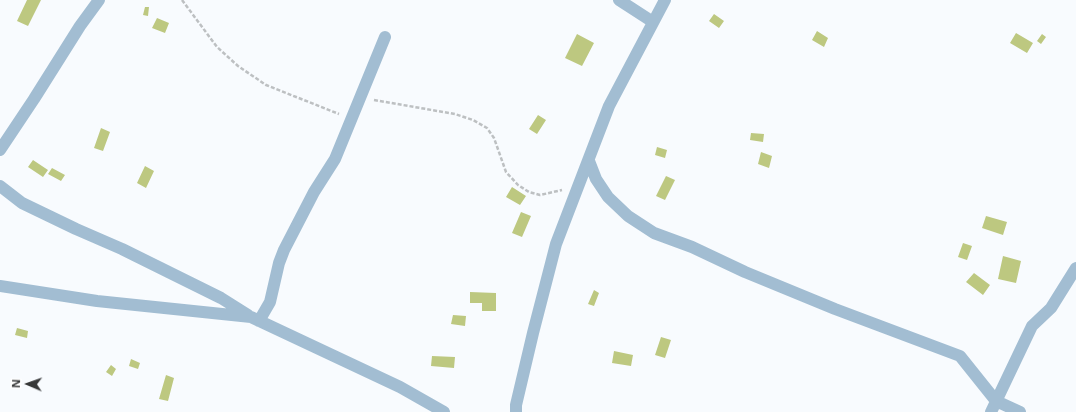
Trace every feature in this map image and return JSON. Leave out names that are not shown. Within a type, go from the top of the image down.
[{"type":"street","points":[[0,150],[80,26],[99,0]]},
{"type":"street","points":[[619,0],[653,22]]},
{"type":"street","points":[[516,412],[516,405],[531,340],[554,251],[609,106],[665,0]]},
{"type":"street","points":[[255,319],[270,302],[279,263],[284,250],[314,192],[335,159],[361,98],[372,65],[385,37]]},
{"type":"street","points":[[589,161],[596,179],[608,197],[628,216],[654,233],[692,247],[745,272],[835,309],[960,356],[996,401],[1020,412]]},
{"type":"street","points":[[0,186],[22,203],[122,249],[221,298],[255,319],[400,387],[444,412]]},
{"type":"street","points":[[991,412],[1032,326],[1051,308],[1076,268]]},
{"type":"street","points":[[0,286],[97,301],[255,319]]},
{"type":"path","points":[[182,0],[216,47],[238,66],[266,84],[352,119]]},
{"type":"path","points":[[361,98],[455,114],[473,120],[487,128],[494,138],[506,172],[529,192],[540,195],[567,188],[577,189]]},
{"type":"building","points":[[27,0],[41,0],[28,26],[17,21]]},
{"type":"building","points":[[145,7],[149,7],[148,16],[143,15]]},
{"type":"building","points":[[714,14],[724,21],[719,28],[709,21]]},
{"type":"building","points":[[157,18],[169,23],[165,33],[152,28]]},
{"type":"building","points":[[817,31],[828,38],[824,47],[812,40]]},
{"type":"building","points":[[1016,33],[1033,43],[1027,53],[1010,43]]},
{"type":"building","points":[[577,34],[594,43],[582,66],[565,58]]},
{"type":"building","points":[[1042,34],[1046,37],[1041,44],[1037,41]]},
{"type":"building","points":[[538,115],[546,120],[537,134],[529,129]]},
{"type":"building","points":[[101,128],[110,132],[103,151],[94,148]]},
{"type":"building","points":[[751,133],[764,134],[763,142],[750,140]]},
{"type":"building","points":[[657,147],[667,150],[665,158],[655,155]]},
{"type":"building","points":[[761,152],[772,156],[769,168],[758,164]]},
{"type":"building","points":[[33,160],[48,170],[43,177],[28,167]]},
{"type":"building","points":[[145,166],[154,171],[146,188],[137,183]]},
{"type":"building","points":[[52,168],[65,175],[61,181],[48,174]]},
{"type":"building","points":[[666,176],[675,180],[665,200],[656,196]]},
{"type":"building","points":[[512,187],[526,196],[520,205],[506,197]]},
{"type":"building","points":[[521,212],[531,216],[522,237],[512,233]]},
{"type":"building","points":[[986,216],[1007,222],[1003,235],[982,228]]},
{"type":"building","points":[[963,243],[972,246],[967,260],[958,257]]},
{"type":"building","points":[[1003,256],[1021,261],[1016,283],[998,279]]},
{"type":"building","points":[[974,273],[990,285],[983,295],[966,282]]},
{"type":"building","points":[[594,290],[599,293],[594,306],[588,304]]},
{"type":"building","points":[[470,292],[496,293],[496,311],[482,311],[482,303],[470,303]]},
{"type":"building","points":[[453,315],[466,316],[465,326],[451,324]]},
{"type":"building","points":[[17,328],[28,331],[27,338],[15,335]]},
{"type":"building","points":[[661,337],[671,340],[665,358],[655,355]]},
{"type":"building","points":[[614,351],[633,355],[631,366],[612,363]]},
{"type":"building","points":[[432,356],[455,357],[454,368],[431,366]]},
{"type":"building","points":[[131,359],[140,363],[138,369],[129,366]]},
{"type":"building","points":[[111,365],[116,369],[112,376],[106,372]]},
{"type":"building","points":[[166,375],[174,378],[168,401],[159,399]]}]
